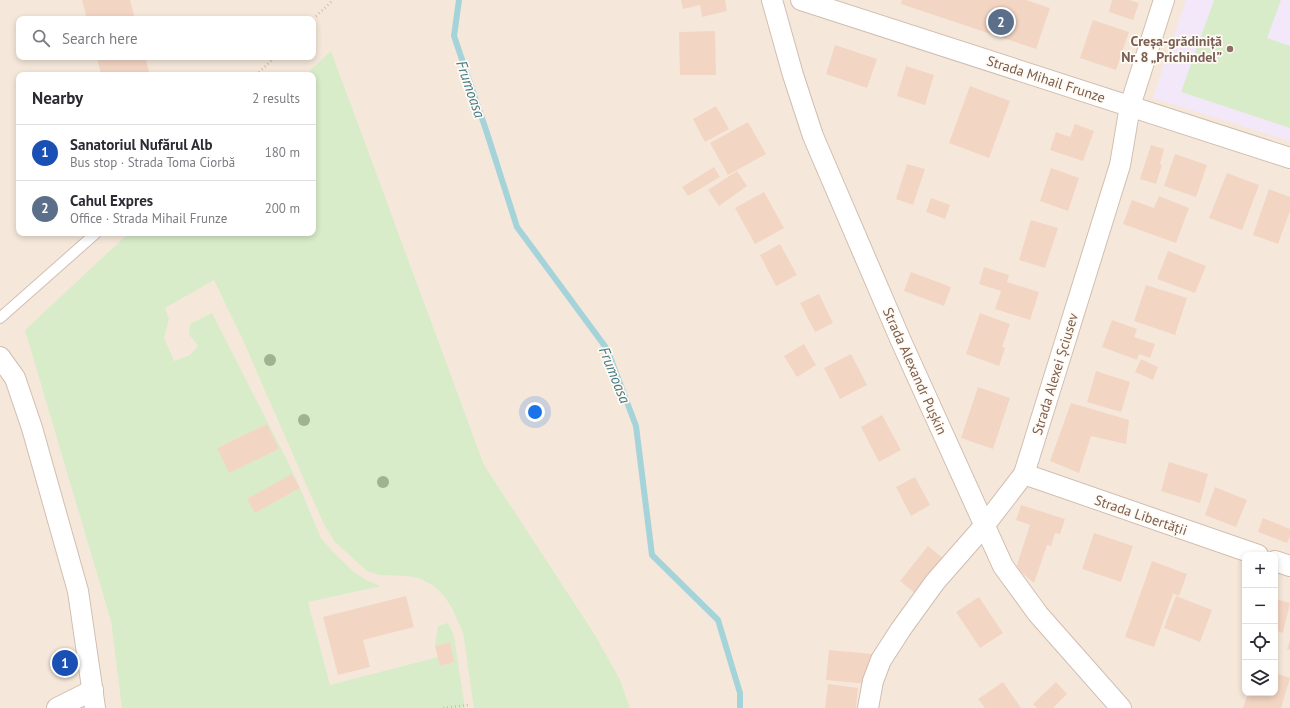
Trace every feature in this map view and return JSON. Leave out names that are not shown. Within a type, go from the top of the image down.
[{"type":"street","name":"Strada Alexandr Pușkin","points":[[772,0],[793,75],[813,136],[901,341],[1003,566],[1038,614],[1121,708]]},
{"type":"street","name":"Strada Mihail Frunze","points":[[801,0],[1290,158]]},
{"type":"street","name":"Strada Alexei Șciusev","points":[[868,708],[873,681],[882,660],[901,629],[935,582],[984,526],[1024,474],[1120,165],[1130,106],[1164,0]]},
{"type":"street","points":[[0,357],[7,382],[32,428],[78,591],[94,699],[57,708]]},
{"type":"street","name":"Strada Libertății","points":[[1024,474],[1249,552]]},
{"type":"street","points":[[1278,562],[1290,566]]},
{"type":"lane","points":[[0,318],[93,236]]},
{"type":"path","points":[[316,16],[333,0]]},
{"type":"path","points":[[259,72],[272,60]]},
{"type":"path","points":[[443,708],[468,706]]},
{"type":"shaded area","points":[[0,0],[1290,0],[1290,708],[0,708]]},
{"type":"shaded area","name":"Creșa-grădiniță Nr. 8 „Prichindel”","points":[[1186,0],[1290,0],[1290,141],[1153,98]]},
{"type":"green space","name":"Creșa-grădiniță Nr. 8 „Prichindel”","points":[[1214,0],[1281,0],[1267,38],[1290,46],[1290,128],[1181,92]]},
{"type":"green space","points":[[331,51],[484,465],[595,635],[620,680],[630,708],[474,708],[463,633],[452,608],[444,596],[434,586],[421,579],[408,576],[380,575],[367,571],[335,542],[325,526],[312,498],[242,338],[214,280],[165,308],[169,319],[164,338],[174,361],[190,355],[198,346],[189,334],[190,324],[212,313],[295,476],[321,538],[355,573],[368,581],[381,586],[308,602],[330,685],[438,657],[440,666],[454,662],[450,642],[435,646],[438,626],[448,623],[454,636],[465,708],[122,708],[111,621],[25,330],[126,236],[316,236],[316,72],[308,72]],"holes":[[[267,424],[279,449],[229,472],[218,447]],[[293,474],[300,488],[255,513],[247,499]]]},
{"type":"building","points":[[82,0],[130,0],[134,16],[86,16]]},
{"type":"building","points":[[681,0],[725,0],[727,11],[702,17],[700,5],[683,9]]},
{"type":"building","points":[[902,0],[1026,0],[1050,8],[1036,49],[901,4]]},
{"type":"building","points":[[1112,0],[1129,0],[1139,3],[1133,20],[1109,12]]},
{"type":"building","points":[[1093,20],[1129,32],[1116,70],[1080,58]]},
{"type":"building","points":[[715,31],[716,75],[680,75],[679,32]]},
{"type":"building","points":[[835,45],[877,59],[867,88],[826,74]]},
{"type":"building","points":[[98,60],[146,60],[149,72],[100,72]]},
{"type":"building","points":[[906,66],[934,75],[925,105],[897,96]]},
{"type":"building","points":[[970,86],[1010,101],[989,158],[949,143]]},
{"type":"building","points":[[716,106],[729,129],[705,142],[693,119]]},
{"type":"building","points":[[748,122],[766,154],[728,175],[710,143]]},
{"type":"building","points":[[1075,124],[1094,131],[1083,161],[1050,150],[1056,132],[1070,137]]},
{"type":"building","points":[[1151,145],[1164,149],[1160,164],[1162,165],[1156,184],[1140,179]]},
{"type":"building","points":[[1175,154],[1207,165],[1196,197],[1164,186]]},
{"type":"building","points":[[907,164],[925,169],[913,205],[896,199]]},
{"type":"building","points":[[714,167],[720,177],[688,196],[682,187]]},
{"type":"building","points":[[1051,168],[1079,178],[1068,211],[1040,201]]},
{"type":"building","points":[[737,171],[747,186],[719,206],[708,190]]},
{"type":"building","points":[[1227,173],[1259,185],[1242,230],[1209,218]]},
{"type":"building","points":[[1269,189],[1290,197],[1290,211],[1278,244],[1253,235]]},
{"type":"building","points":[[764,192],[784,228],[755,244],[735,208]]},
{"type":"building","points":[[1159,196],[1189,208],[1176,243],[1123,224],[1132,200],[1154,208]]},
{"type":"building","points":[[931,198],[950,205],[945,219],[926,212]]},
{"type":"building","points":[[1031,220],[1058,228],[1045,268],[1019,260]]},
{"type":"building","points":[[780,244],[797,275],[776,286],[760,255]]},
{"type":"building","points":[[1168,251],[1206,266],[1195,293],[1157,279]]},
{"type":"building","points":[[984,267],[1009,275],[1007,282],[1039,292],[1030,320],[995,309],[1001,291],[979,284]]},
{"type":"building","points":[[911,272],[951,287],[944,306],[904,291]]},
{"type":"building","points":[[1146,285],[1187,298],[1175,335],[1134,321]]},
{"type":"building","points":[[819,294],[833,323],[815,332],[800,303]]},
{"type":"building","points":[[980,313],[1010,324],[1002,347],[1005,348],[999,366],[966,354]]},
{"type":"building","points":[[1112,320],[1137,329],[1134,337],[1155,344],[1150,358],[1139,354],[1137,360],[1102,347]]},
{"type":"building","points":[[804,344],[816,365],[797,377],[784,356]]},
{"type":"building","points":[[851,354],[867,385],[840,399],[824,368]]},
{"type":"building","points":[[1141,359],[1158,367],[1153,380],[1135,372]]},
{"type":"building","points":[[1096,371],[1130,382],[1121,412],[1087,402]]},
{"type":"building","points":[[978,387],[1010,398],[993,449],[961,438]]},
{"type":"building","points":[[1071,403],[1129,420],[1126,444],[1091,436],[1079,473],[1050,461]]},
{"type":"building","points":[[882,415],[901,450],[879,462],[861,427]]},
{"type":"building","points":[[267,424],[279,449],[229,473],[217,448]]},
{"type":"building","points":[[1169,462],[1208,474],[1200,503],[1161,491]]},
{"type":"building","points":[[292,474],[300,488],[255,513],[247,499]]},
{"type":"building","points":[[915,477],[930,505],[911,516],[896,487]]},
{"type":"building","points":[[1215,487],[1247,500],[1236,527],[1205,515]]},
{"type":"building","points":[[1021,505],[1065,519],[1060,534],[1055,533],[1051,546],[1047,545],[1034,583],[1016,568],[1030,525],[1016,520]]},
{"type":"building","points":[[1263,518],[1290,529],[1290,536],[1287,543],[1258,532]]},
{"type":"building","points":[[1094,533],[1133,546],[1121,582],[1082,569]]},
{"type":"building","points":[[928,546],[944,559],[916,594],[900,581]]},
{"type":"building","points":[[1152,561],[1187,574],[1179,596],[1172,593],[1173,594],[1154,647],[1125,637]]},
{"type":"building","points":[[406,596],[414,627],[363,640],[370,667],[338,675],[323,617]]},
{"type":"building","points":[[1176,596],[1212,610],[1200,642],[1164,628]]},
{"type":"building","points":[[979,597],[1003,633],[980,648],[956,612]]},
{"type":"building","points":[[1278,600],[1290,603],[1283,633],[1278,631]]},
{"type":"building","points":[[1290,640],[1290,650],[1287,649]]},
{"type":"building","points":[[450,642],[454,662],[440,666],[435,646]]},
{"type":"building","points":[[829,650],[872,654],[869,684],[826,680]]},
{"type":"building","points":[[1278,674],[1290,678],[1281,708],[1243,708],[1247,696],[1278,696]]},
{"type":"building","points":[[1003,682],[1021,708],[985,708],[978,699]]},
{"type":"building","points":[[1056,682],[1067,694],[1053,708],[1037,708],[1033,704]]},
{"type":"building","points":[[828,684],[858,688],[856,708],[825,708]]},
{"type":"waterway","name":"Frumoasa","points":[[459,0],[454,36],[517,227],[607,349],[636,426],[652,555],[718,620],[740,693],[740,708]]},
{"type":"place","name":"Cahul Expres","points":[[1001,22]]},
{"type":"place","name":"Creșa-grădiniță Nr. 8 „Prichindel”","points":[[1230,49]]},
{"type":"place","name":"Sanatoriul Nufărul Alb","points":[[65,663]]}]
